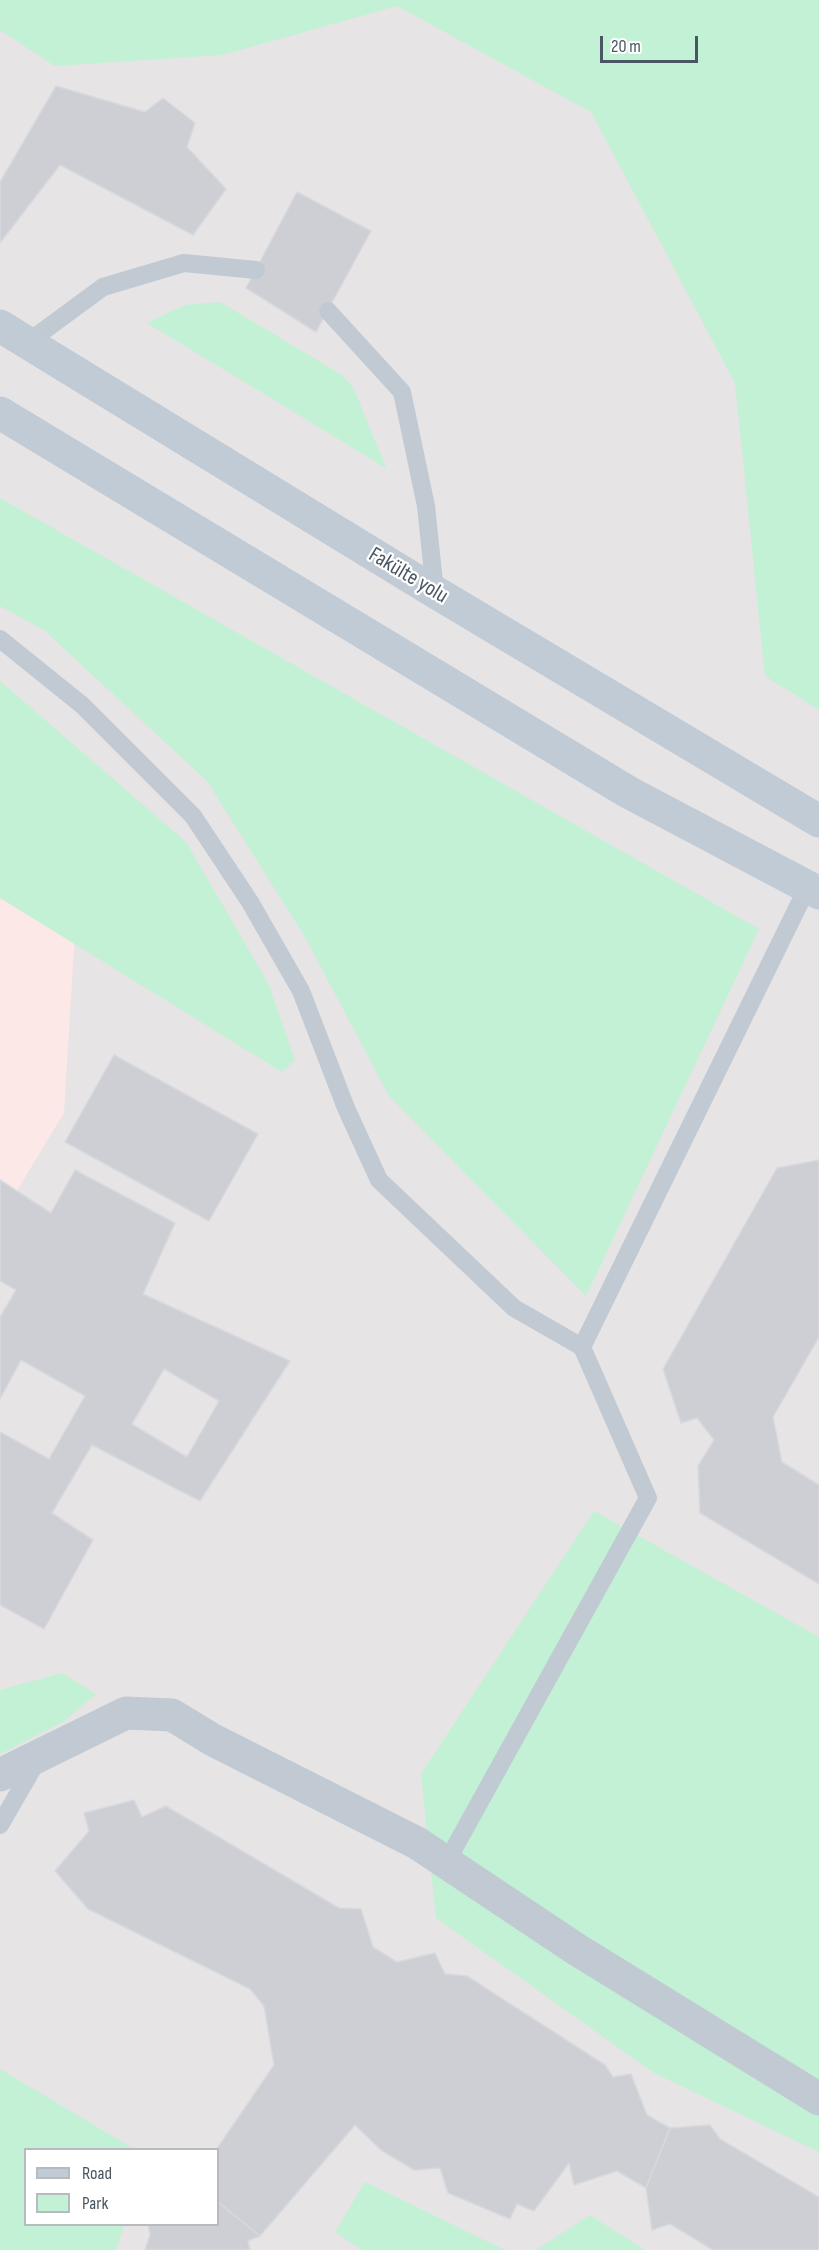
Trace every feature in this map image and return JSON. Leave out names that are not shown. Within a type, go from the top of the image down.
[{"type":"street","name":"Fakülte yolu","points":[[0,326],[435,592],[819,821]]},
{"type":"street","points":[[0,413],[628,792],[813,890]]},
{"type":"street","points":[[0,1775],[126,1713],[172,1715],[213,1740],[417,1843],[576,1949],[819,2098]]},
{"type":"lane","points":[[27,343],[103,287],[184,263],[256,270]]},
{"type":"lane","points":[[328,311],[402,393],[426,507],[435,592]]},
{"type":"lane","points":[[0,639],[82,705],[193,816],[250,902],[301,991],[346,1108],[379,1180],[514,1308],[582,1347],[648,1498],[446,1863]]},
{"type":"lane","points":[[582,1347],[813,890]]},
{"type":"lane","points":[[0,1825],[40,1755]]},
{"type":"shaded area","points":[[0,0],[819,0],[819,2250],[0,2250]]},
{"type":"shaded area","points":[[0,771],[78,885],[64,1113],[0,1219]]},
{"type":"green space","points":[[0,0],[819,0],[819,710],[765,676],[735,383],[591,112],[397,6],[222,55],[55,66],[0,30]]},
{"type":"green space","points":[[220,302],[342,375],[354,389],[386,468],[147,323],[185,305]]},
{"type":"green space","points":[[0,498],[759,929],[586,1296],[389,1096],[305,937],[207,781],[44,630],[0,606]]},
{"type":"green space","points":[[0,681],[186,842],[268,983],[295,1060],[282,1072],[0,898]]},
{"type":"green space","points":[[594,1511],[819,1637],[819,2152],[654,2073],[436,1918],[421,1774]]},
{"type":"green space","points":[[62,1673],[96,1694],[63,1722],[0,1754],[0,1690]]},
{"type":"green space","points":[[0,2069],[132,2148],[24,2148],[24,2226],[124,2226],[116,2250],[0,2250]]},
{"type":"green space","points":[[365,2182],[505,2250],[362,2250],[335,2232]]},
{"type":"green space","points":[[590,2215],[645,2250],[536,2250]]},
{"type":"building","points":[[56,86],[145,112],[163,98],[195,123],[187,147],[226,189],[193,235],[60,165],[0,243],[0,182]]},
{"type":"building","points":[[297,192],[371,231],[316,332],[246,288]]},
{"type":"building","points":[[114,1055],[258,1134],[209,1221],[65,1142]]},
{"type":"building","points":[[819,1160],[819,1337],[773,1417],[782,1462],[819,1485],[819,1584],[700,1513],[698,1466],[714,1440],[697,1418],[681,1423],[663,1369],[777,1168]]},
{"type":"building","points":[[75,1170],[175,1223],[143,1294],[290,1361],[200,1501],[92,1445],[52,1513],[93,1540],[44,1629],[0,1605],[0,1432],[49,1459],[85,1396],[21,1360],[0,1399],[0,1317],[16,1290],[0,1281],[0,1180],[51,1213]],"holes":[[[164,1369],[219,1401],[187,1457],[132,1424]]]},
{"type":"building","points":[[134,1800],[142,1817],[166,1806],[339,1908],[361,1909],[373,1947],[397,1962],[435,1953],[445,1974],[467,1976],[605,2065],[613,2077],[631,2074],[647,2115],[670,2128],[646,2188],[617,2171],[574,2185],[569,2163],[534,2211],[517,2204],[510,2219],[448,2193],[440,2168],[414,2170],[381,2150],[355,2125],[260,2236],[219,2203],[217,2148],[274,2065],[264,2006],[250,1989],[88,1909],[55,1871],[89,1831],[84,1813]]},
{"type":"building","points":[[710,2125],[720,2139],[819,2197],[819,2250],[713,2250],[670,2224],[652,2230],[646,2188],[670,2128]]},
{"type":"building","points":[[219,2203],[260,2236],[248,2241],[250,2250],[145,2250],[150,2235],[148,2226],[219,2226]]}]
